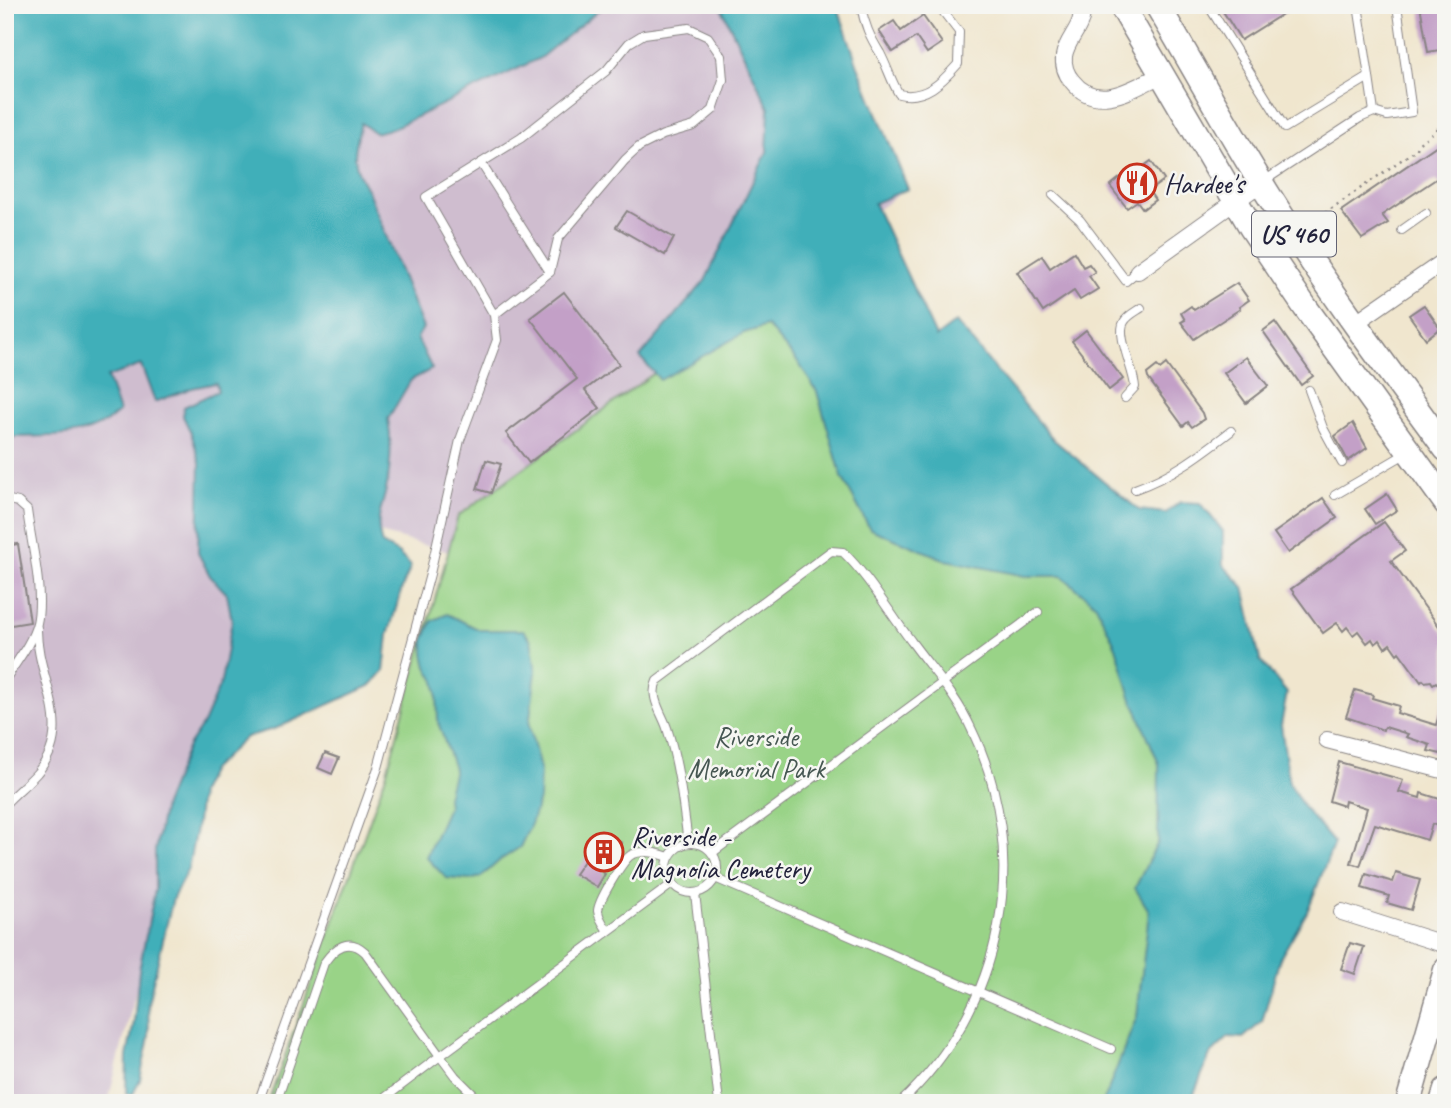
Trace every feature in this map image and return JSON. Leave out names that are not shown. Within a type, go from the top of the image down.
[{"type":"main road","name":"US 460","points":[[1158,7],[1261,183],[1355,323],[1446,449]]},
{"type":"main road","name":"US 460","points":[[1126,15],[1235,201],[1286,280],[1409,452],[1442,490]]},
{"type":"main road","points":[[1408,1103],[1446,970]]},
{"type":"main road","points":[[1442,1103],[1446,1090]]},
{"type":"street","points":[[1081,5],[1083,13],[1080,24],[1064,56],[1068,77],[1076,87],[1085,94],[1099,98],[1111,97],[1161,75]]},
{"type":"street","points":[[1138,271],[1261,183]]},
{"type":"street","points":[[1355,323],[1446,260]]},
{"type":"street","points":[[1327,740],[1446,771]]},
{"type":"street","points":[[1342,912],[1446,946]]},
{"type":"lane","points":[[861,5],[866,28],[889,76],[899,94],[910,96],[927,92],[942,82],[958,64],[959,32],[939,5]]},
{"type":"lane","points":[[1208,5],[1285,128],[1369,77]]},
{"type":"lane","points":[[1358,5],[1374,112]]},
{"type":"lane","points":[[1261,183],[1345,127],[1374,112],[1387,116],[1412,112],[1397,5]]},
{"type":"lane","points":[[258,1103],[378,768],[430,574],[460,440],[497,340],[494,315],[426,197],[521,138],[606,71],[629,43],[644,34],[689,28],[708,37],[722,56],[723,80],[713,110],[694,126],[663,135],[639,147],[625,160],[558,239],[550,272],[494,315]]},
{"type":"lane","points":[[481,163],[550,272]]},
{"type":"lane","points":[[1053,195],[1080,220],[1126,281],[1138,271]]},
{"type":"lane","points":[[1402,230],[1426,214]]},
{"type":"lane","points":[[1125,398],[1135,387],[1121,332],[1123,323],[1141,308]]},
{"type":"lane","points":[[1310,390],[1323,428],[1342,463]]},
{"type":"lane","points":[[1135,489],[1181,468],[1231,431]]},
{"type":"lane","points":[[1335,495],[1409,452]]},
{"type":"lane","points":[[5,499],[18,502],[27,510],[37,585],[37,642],[55,714],[54,743],[38,772],[5,803]]},
{"type":"lane","points":[[688,843],[674,751],[654,695],[657,681],[831,551],[838,550],[846,555],[943,681],[971,726],[993,782],[1001,818],[1005,882],[1002,915],[995,948],[980,992],[954,1041],[900,1103]]},
{"type":"lane","points":[[712,853],[1038,612]]},
{"type":"lane","points":[[5,680],[30,640],[37,623]]},
{"type":"lane","points":[[688,843],[702,845],[712,853],[716,861],[715,878],[710,885],[695,893],[682,891],[672,884],[667,871],[669,857],[674,850],[688,843]]},
{"type":"lane","points":[[608,931],[598,912],[600,903],[622,863],[634,853],[646,852],[669,857]]},
{"type":"lane","points":[[715,878],[1111,1049]]},
{"type":"lane","points":[[378,1103],[672,884]]},
{"type":"lane","points":[[695,893],[719,1103]]},
{"type":"lane","points":[[276,1103],[324,963],[332,951],[340,946],[357,945],[365,952],[440,1056],[482,1103]]},
{"type":"path","points":[[1305,227],[1417,149],[1418,144],[1446,122]]},
{"type":"shaded area","points":[[5,5],[837,5],[902,192],[458,515],[449,552],[325,518],[175,836],[109,1097],[99,1103],[5,1103]]},
{"type":"green space","name":"Riverside Memorial Park","points":[[819,253],[1097,570],[1141,668],[1181,864],[1117,1103],[268,1103],[386,775],[458,516]]},
{"type":"water","points":[[5,5],[605,5],[540,58],[393,128],[375,133],[361,123],[356,142],[356,166],[423,328],[417,338],[432,369],[411,380],[388,419],[390,460],[380,514],[380,535],[382,544],[398,553],[411,566],[388,635],[384,672],[370,686],[277,728],[246,737],[211,770],[200,792],[188,869],[173,898],[148,1003],[149,1037],[140,1080],[133,1094],[126,1094],[127,1056],[134,1022],[139,971],[155,890],[155,851],[164,805],[188,746],[203,724],[221,682],[232,621],[227,594],[210,576],[198,553],[200,462],[183,416],[184,407],[218,391],[216,383],[192,388],[155,402],[141,365],[107,377],[119,412],[93,429],[65,435],[5,438]]},
{"type":"water","points":[[720,5],[837,5],[858,66],[908,189],[874,203],[936,337],[956,322],[1054,440],[1139,510],[1166,513],[1180,502],[1200,503],[1223,531],[1223,565],[1244,587],[1260,660],[1287,693],[1281,725],[1289,783],[1304,808],[1334,843],[1307,912],[1280,958],[1262,1022],[1243,1038],[1229,1037],[1210,1055],[1190,1103],[1103,1103],[1137,1016],[1149,911],[1135,888],[1158,842],[1159,764],[1130,694],[1116,647],[1096,605],[1062,576],[1025,576],[946,560],[870,529],[842,477],[817,392],[798,362],[767,326],[744,333],[660,380],[640,357],[705,281],[767,152],[769,108]]},
{"type":"water","points":[[447,614],[480,630],[523,630],[531,640],[536,672],[529,725],[540,769],[539,799],[531,824],[520,847],[481,877],[469,880],[446,878],[426,857],[448,807],[447,797],[454,769],[438,722],[437,692],[435,681],[427,667],[424,640],[432,621]]},
{"type":"building","points":[[1219,5],[1297,5],[1241,40]]},
{"type":"building","points":[[1420,5],[1446,5],[1446,49],[1428,52]]},
{"type":"building","points":[[923,16],[942,43],[927,53],[916,37],[893,52],[879,31],[894,21],[901,31]]},
{"type":"building","points":[[1446,139],[1446,192],[1436,179],[1382,215],[1388,223],[1362,239],[1341,211]]},
{"type":"building","name":"Hardee's","points":[[1151,161],[1164,180],[1149,191],[1155,200],[1143,209],[1137,201],[1127,208],[1110,186],[1121,177],[1124,181]]},
{"type":"building","points":[[627,211],[674,238],[665,255],[616,227]]},
{"type":"building","points":[[1074,252],[1083,267],[1089,264],[1095,272],[1089,276],[1098,289],[1080,300],[1074,291],[1043,312],[1017,272],[1042,256],[1050,268]]},
{"type":"building","points":[[1237,283],[1249,300],[1239,307],[1240,309],[1194,339],[1181,322],[1185,320],[1181,313],[1191,306],[1194,310]]},
{"type":"building","points":[[564,292],[619,364],[585,390],[600,408],[529,463],[506,433],[577,379],[530,318]]},
{"type":"building","points":[[1424,305],[1440,328],[1426,339],[1409,315]]},
{"type":"building","points":[[1275,322],[1313,376],[1301,385],[1263,331]]},
{"type":"building","points":[[1086,330],[1123,379],[1109,390],[1072,341]]},
{"type":"building","points":[[1246,357],[1268,386],[1246,403],[1224,373]]},
{"type":"building","points":[[1166,364],[1202,413],[1204,419],[1192,427],[1188,422],[1183,426],[1148,378],[1147,374],[1157,366],[1160,369]]},
{"type":"building","points":[[1353,423],[1367,448],[1348,461],[1335,436]]},
{"type":"building","points":[[486,460],[501,464],[491,493],[477,489]]},
{"type":"building","points":[[1387,494],[1397,510],[1375,524],[1365,509]]},
{"type":"building","points":[[1323,498],[1337,518],[1288,553],[1274,533]]},
{"type":"building","points":[[1384,522],[1405,551],[1391,561],[1446,636],[1446,682],[1440,687],[1436,682],[1421,682],[1390,644],[1385,648],[1380,640],[1375,644],[1372,639],[1367,643],[1358,631],[1353,635],[1347,627],[1343,631],[1337,623],[1323,633],[1291,589]]},
{"type":"building","points":[[18,544],[30,622],[5,626],[5,546]]},
{"type":"building","points":[[1355,690],[1399,706],[1397,713],[1436,725],[1443,701],[1446,702],[1446,740],[1441,754],[1428,751],[1430,745],[1406,737],[1408,734],[1385,727],[1383,730],[1346,717]]},
{"type":"building","points":[[325,753],[339,758],[332,774],[318,768]]},
{"type":"building","points":[[1339,762],[1403,780],[1399,792],[1420,798],[1421,793],[1446,801],[1446,828],[1432,824],[1427,840],[1375,824],[1360,866],[1351,863],[1367,808],[1345,801],[1344,806],[1329,801]]},
{"type":"building","name":"Riverside - Magnolia Cemetery","points":[[604,832],[622,843],[597,887],[575,874]]},
{"type":"building","points":[[1396,873],[1420,880],[1411,910],[1387,903],[1389,896],[1362,888],[1366,874],[1393,882]]},
{"type":"building","points":[[1350,943],[1364,947],[1355,974],[1341,969]]},
{"type":"place","name":"Hardee's","points":[[1137,183]]},
{"type":"place","name":"Riverside - Magnolia Cemetery","points":[[604,852]]}]
